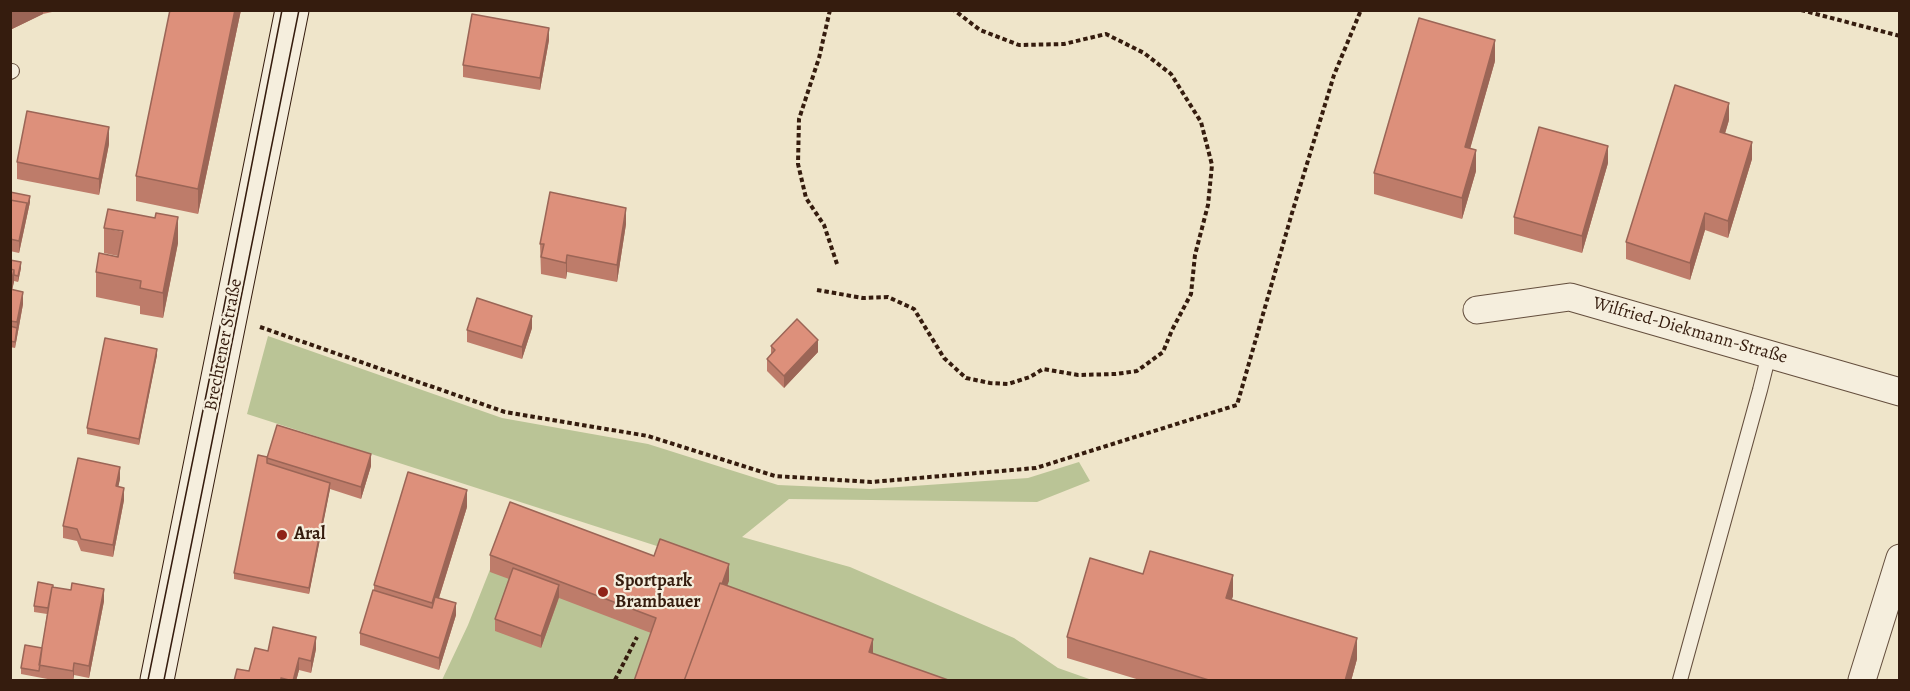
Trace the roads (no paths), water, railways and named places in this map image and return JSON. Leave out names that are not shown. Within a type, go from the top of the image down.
[{"type":"main road","name":"Brechtener Straße","points":[[157,681],[292,10]]},
{"type":"street","name":"Wilfried-Diekmann-Straße","points":[[1477,309],[1570,297],[1899,392]]},
{"type":"street","points":[[1862,681],[1899,558]]},
{"type":"lane","points":[[1680,681],[1769,354]]},
{"type":"tram line","points":[[148,680],[282,10]]},
{"type":"tram line","points":[[164,680],[299,10]]},
{"type":"place","name":"Aral","points":[[282,535]]},
{"type":"place","name":"Sportpark Brambauer","points":[[603,592]]}]
